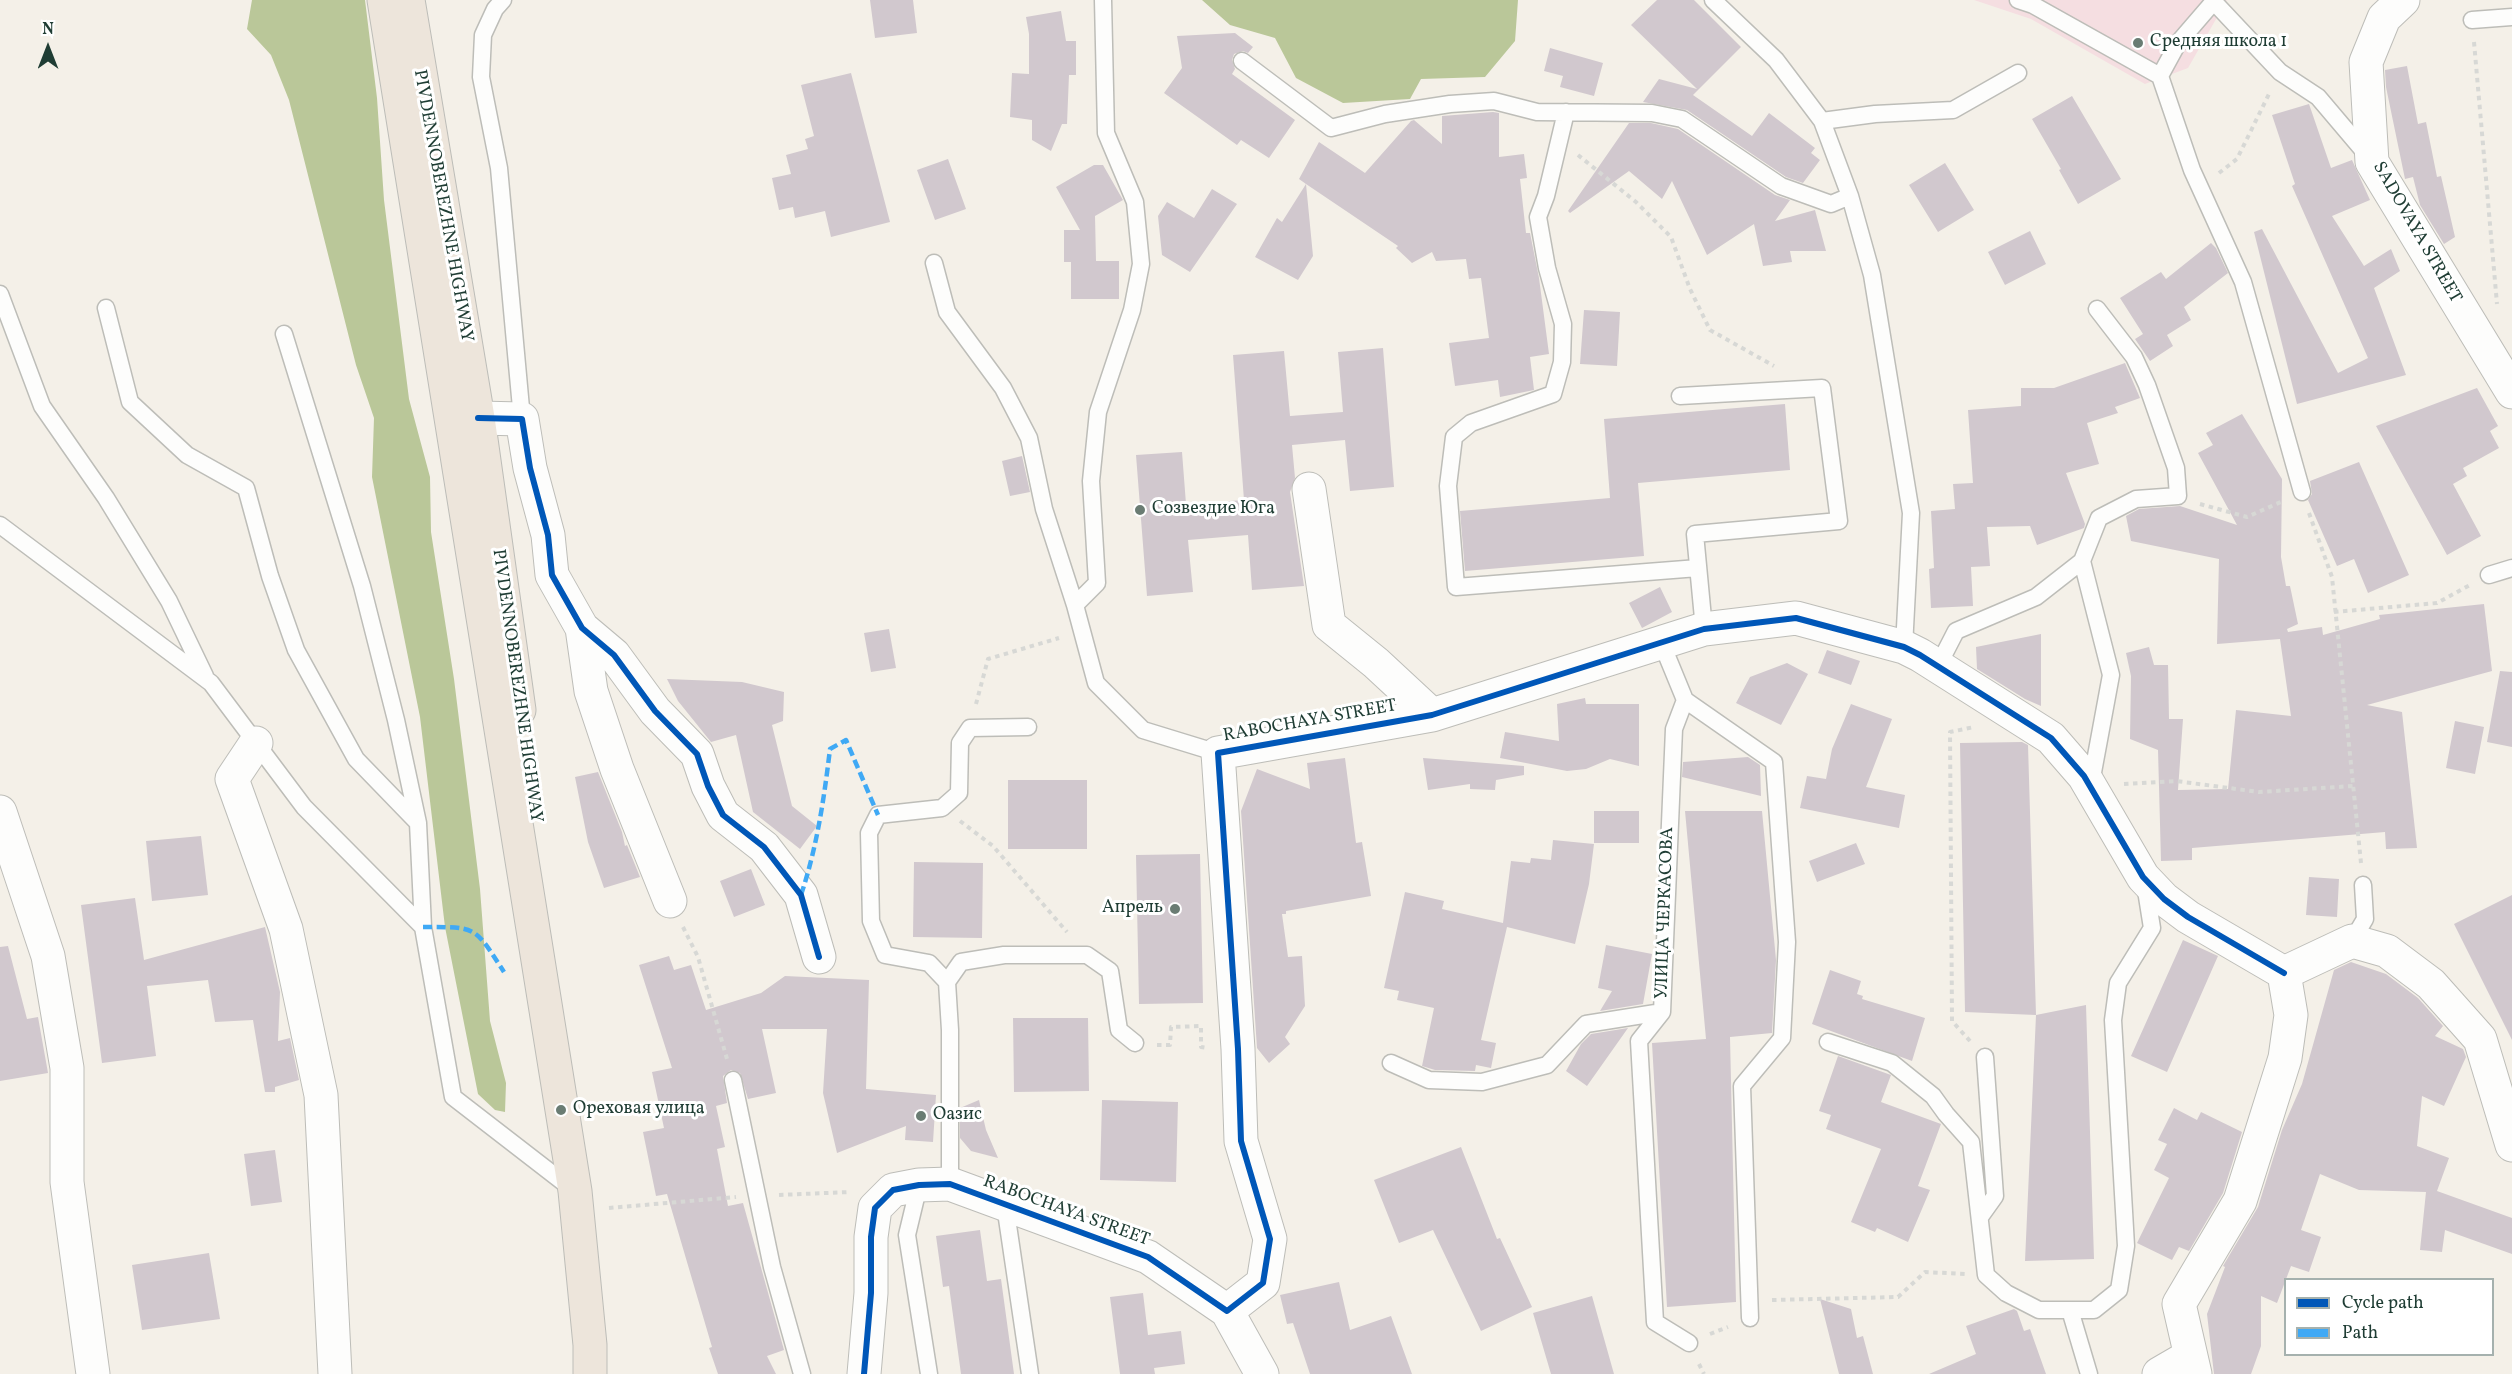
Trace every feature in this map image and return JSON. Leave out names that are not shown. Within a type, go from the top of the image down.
[{"type":"highway","name":"PIVDENNOBEREZHNE HIGHWAY","points":[[384,0],[575,1191],[590,1345],[590,1374]]},
{"type":"highway","name":"PIVDENNOBEREZHNE HIGHWAY","points":[[408,0],[478,418],[604,1285],[607,1374]]},
{"type":"street","name":"SADOVAYA STREET","points":[[2403,0],[2384,18],[2366,62],[2372,162],[2512,392]]},
{"type":"street","points":[[478,418],[522,419],[530,468],[548,535],[552,575],[582,628],[614,655],[655,711],[697,754],[708,786],[723,815],[764,847],[801,895],[819,957]]},
{"type":"street","points":[[1310,489],[1329,625],[1376,663],[1432,716]]},
{"type":"street","name":"RABOCHAYA STREET","points":[[935,1185],[1005,1205],[1148,1257],[1227,1311],[1263,1283],[1270,1239],[1241,1141],[1238,1049],[1218,753],[1432,716],[1704,629],[1796,618],[1904,647],[1938,666],[2051,738],[2084,776],[2144,877],[2164,899],[2188,917],[2284,973]]},
{"type":"street","points":[[582,628],[591,691],[617,769],[670,901]]},
{"type":"street","points":[[256,743],[232,778],[286,929],[321,1095],[335,1374]]},
{"type":"street","points":[[0,812],[48,956],[67,1068],[67,1182],[93,1374]]},
{"type":"street","points":[[2159,1374],[2192,1365],[2179,1304],[2240,1201],[2285,1058],[2291,1015],[2284,973],[2352,940],[2387,951],[2431,984],[2480,1039],[2512,1145]]},
{"type":"street","points":[[864,1374],[871,1293],[871,1237],[875,1208],[893,1190],[935,1185]]},
{"type":"street","points":[[1227,1311],[1262,1374]]},
{"type":"lane","points":[[503,0],[495,9],[483,35],[481,77],[499,168],[522,419]]},
{"type":"lane","points":[[1075,605],[1097,583],[1091,482],[1098,412],[1132,310],[1141,264],[1135,202],[1106,133],[1103,0]]},
{"type":"lane","points":[[1713,0],[1776,60],[1822,121],[1850,196],[1872,275],[1911,513],[1904,647]]},
{"type":"lane","points":[[2018,0],[2033,5],[2160,76],[2200,189],[2243,282],[2302,492]]},
{"type":"lane","points":[[2160,76],[2178,43],[2215,1],[2280,72],[2318,98],[2372,162]]},
{"type":"lane","points":[[2472,21],[2512,17]]},
{"type":"lane","points":[[1242,61],[1331,128],[1385,114],[1450,104],[1494,101],[1537,112],[1652,113],[1682,119],[1780,186],[1831,204],[1850,196]]},
{"type":"lane","points":[[1822,121],[1875,114],[1953,110],[2018,73]]},
{"type":"lane","points":[[1566,112],[1538,217],[1547,268],[1563,324],[1562,362],[1553,394],[1471,423],[1454,437],[1448,486],[1456,587],[1698,568]]},
{"type":"lane","points":[[934,263],[947,312],[1003,388],[1029,438],[1044,509],[1075,605],[1096,683],[1143,730],[1218,753]]},
{"type":"lane","points":[[0,294],[42,406],[106,498],[169,601],[206,679],[304,807],[423,927]]},
{"type":"lane","points":[[106,308],[130,402],[187,455],[246,488],[270,576],[296,650],[356,759],[418,823]]},
{"type":"lane","points":[[1938,666],[1956,631],[2036,597],[2082,561],[2099,518],[2136,499],[2178,496],[2176,468],[2147,385],[2133,357],[2097,309]]},
{"type":"lane","points":[[284,334],[362,586],[396,720],[418,823],[423,927],[453,1097],[575,1191]]},
{"type":"lane","points":[[1680,396],[1822,388],[1839,521],[1695,534],[1704,629]]},
{"type":"lane","points":[[0,525],[206,679]]},
{"type":"lane","points":[[2082,561],[2111,675],[2091,787]]},
{"type":"lane","points":[[2489,575],[2512,568]]},
{"type":"lane","points":[[1662,644],[1685,700],[1774,762],[1786,942],[1785,985],[1782,1038],[1742,1086],[1750,1318]]},
{"type":"lane","name":"УЛИЦА ЧЕРКАСОВА","points":[[1685,700],[1674,729],[1662,1012],[1639,1041],[1655,1322],[1689,1343]]},
{"type":"lane","points":[[929,1374],[907,1235],[935,1185],[950,1030],[947,982],[929,963],[885,955],[871,921],[869,833],[878,815],[942,808],[959,794],[960,743],[970,728],[1028,727]]},
{"type":"lane","points":[[1828,1042],[1893,1063],[1933,1096],[1971,1142],[1986,1275],[2006,1293],[2039,1310],[2094,1310],[2119,1290],[2126,1246],[2113,1020],[2118,983],[2152,928],[2144,877]]},
{"type":"lane","points":[[2352,940],[2365,919],[2363,885]]},
{"type":"lane","points":[[947,982],[962,962],[1004,955],[1087,955],[1110,971],[1119,1030],[1135,1043]]},
{"type":"lane","points":[[1390,1063],[1429,1080],[1482,1082],[1547,1065],[1586,1024],[1662,1012]]},
{"type":"lane","points":[[1980,1217],[1995,1196],[1985,1057]]},
{"type":"lane","points":[[732,1080],[772,1267],[802,1374]]},
{"type":"lane","points":[[1005,1205],[1030,1374]]},
{"type":"lane","points":[[2070,1310],[2089,1374]]},
{"type":"path","points":[[2472,21],[2498,309]]},
{"type":"path","points":[[2200,189],[2237,159],[2280,72]]},
{"type":"path","points":[[1558,140],[1612,181],[1671,237],[1690,289],[1710,330],[1768,362],[1807,388]]},
{"type":"path","points":[[2178,496],[2247,517],[2302,492],[2332,577],[2363,885]]},
{"type":"path","points":[[2334,612],[2437,603],[2489,575]]},
{"type":"path","points":[[970,728],[988,659],[1082,631]]},
{"type":"path","points":[[1985,1057],[1952,1021],[1950,732],[1983,725],[2000,706]]},
{"type":"path","points":[[2091,787],[2176,781],[2259,792],[2353,786]]},
{"type":"path","points":[[942,808],[993,846],[1087,955]]},
{"type":"path","points":[[670,901],[698,957],[732,1080]]},
{"type":"path","points":[[1135,1043],[1170,1045],[1171,1027],[1201,1026],[1201,1047],[1238,1049]]},
{"type":"path","points":[[1749,1300],[1898,1297],[1925,1272],[1986,1275]]},
{"type":"path","points":[[1689,1343],[1750,1318]]},
{"type":"shaded area","name":"Средняя школа 1","points":[[1974,0],[2227,0],[2188,68],[2145,84],[2031,19]]},
{"type":"green space","points":[[252,0],[365,0],[377,98],[384,200],[409,399],[430,477],[431,532],[454,679],[480,889],[490,1021],[506,1083],[505,1112],[495,1110],[478,1094],[445,927],[420,717],[372,477],[374,418],[356,365],[289,100],[271,55],[247,29]]},
{"type":"green space","points":[[1202,0],[1518,0],[1515,41],[1485,77],[1421,79],[1410,99],[1343,103],[1296,78],[1275,38],[1230,25]]},
{"type":"building","points":[[870,0],[913,0],[917,33],[875,38]]},
{"type":"building","points":[[1657,0],[1694,0],[1741,47],[1693,95],[1752,136],[1769,113],[1815,148],[1811,153],[1820,160],[1803,183],[1786,177],[1687,110],[1643,102],[1659,79],[1697,89],[1631,25]]},
{"type":"building","points":[[1061,11],[1066,41],[1076,41],[1076,75],[1069,75],[1067,124],[1062,124],[1051,151],[1032,140],[1032,120],[1010,117],[1012,73],[1029,74],[1029,34],[1026,17]]},
{"type":"building","points":[[1235,33],[1253,47],[1248,53],[1243,51],[1234,54],[1232,60],[1235,69],[1232,74],[1295,120],[1269,158],[1241,140],[1237,145],[1164,93],[1182,68],[1177,36]]},
{"type":"building","points":[[1550,48],[1603,63],[1594,96],[1560,87],[1563,76],[1544,71]]},
{"type":"building","points":[[2407,66],[2418,124],[2426,122],[2437,177],[2441,176],[2455,237],[2444,244],[2420,205],[2413,177],[2405,179],[2386,87],[2385,70]]},
{"type":"building","points":[[851,73],[890,222],[831,237],[825,211],[795,218],[793,207],[779,210],[772,178],[791,174],[786,155],[808,149],[805,139],[814,136],[801,85]]},
{"type":"building","points":[[2072,96],[2121,179],[2078,204],[2032,119]]},
{"type":"building","points":[[2309,104],[2331,168],[2352,160],[2370,200],[2332,216],[2364,266],[2391,249],[2400,271],[2374,288],[2406,375],[2297,404],[2254,232],[2262,229],[2338,373],[2368,358],[2292,186],[2295,184],[2272,115]]},
{"type":"building","points":[[1499,113],[1499,157],[1524,154],[1527,178],[1520,179],[1526,233],[1530,233],[1539,278],[1549,354],[1530,357],[1534,390],[1500,397],[1498,380],[1455,386],[1449,343],[1489,338],[1481,278],[1469,279],[1466,259],[1436,261],[1432,252],[1412,263],[1396,248],[1398,246],[1299,179],[1319,142],[1365,173],[1411,121],[1414,120],[1442,144],[1442,116]]},
{"type":"building","points":[[1629,123],[1651,123],[1678,129],[1775,195],[1790,200],[1775,221],[1815,210],[1826,251],[1790,251],[1792,262],[1763,266],[1754,224],[1707,255],[1672,181],[1662,199],[1629,171],[1570,213],[1568,211]]},
{"type":"building","points":[[948,159],[966,209],[935,220],[917,170]]},
{"type":"building","points":[[1945,163],[1974,210],[1938,232],[1909,185]]},
{"type":"building","points":[[1094,165],[1103,165],[1123,200],[1095,216],[1096,261],[1119,261],[1119,299],[1071,299],[1071,262],[1064,262],[1064,230],[1080,230],[1056,187]]},
{"type":"building","points":[[1306,184],[1313,256],[1298,280],[1255,257],[1277,218],[1282,222]]},
{"type":"building","points":[[1212,189],[1237,204],[1190,272],[1162,255],[1158,216],[1167,202],[1194,218]]},
{"type":"building","points":[[2030,231],[2046,264],[2005,285],[1988,252]]},
{"type":"building","points":[[2211,243],[2216,248],[2228,273],[2184,307],[2191,320],[2167,335],[2173,346],[2150,361],[2135,339],[2143,334],[2120,298],[2161,272],[2166,279]]},
{"type":"building","points":[[1584,310],[1620,312],[1617,366],[1580,364]]},
{"type":"building","points":[[1383,348],[1394,487],[1350,491],[1345,440],[1292,445],[1295,478],[1290,492],[1304,586],[1252,590],[1248,535],[1188,540],[1193,592],[1147,596],[1136,455],[1182,452],[1186,504],[1244,500],[1233,355],[1284,351],[1290,416],[1343,412],[1338,352]]},
{"type":"building","points":[[2125,363],[2140,398],[2115,407],[2118,413],[2087,423],[2099,464],[2066,473],[2085,524],[2084,528],[2037,545],[2030,526],[1987,527],[1990,566],[1971,567],[1973,606],[1931,608],[1929,569],[1934,568],[1931,511],[1955,509],[1953,484],[1973,483],[1968,410],[2021,406],[2021,388],[2054,388]]},
{"type":"building","points":[[2477,388],[2498,426],[2490,431],[2499,448],[2463,468],[2467,476],[2453,484],[2481,536],[2447,555],[2376,426]]},
{"type":"building","points":[[1785,404],[1790,470],[1638,483],[1644,556],[1465,571],[1460,511],[1610,498],[1604,419]]},
{"type":"building","points":[[2242,414],[2282,479],[2281,557],[2286,586],[2290,586],[2298,624],[2287,629],[2288,632],[2322,627],[2323,635],[2380,619],[2379,615],[2484,604],[2492,671],[2367,705],[2402,712],[2417,848],[2386,849],[2385,832],[2192,848],[2192,860],[2161,861],[2158,750],[2130,739],[2131,676],[2126,653],[2149,647],[2154,665],[2168,665],[2169,719],[2183,719],[2178,790],[2228,789],[2236,710],[2291,716],[2280,639],[2217,644],[2219,559],[2131,541],[2126,516],[2139,509],[2180,506],[2237,525],[2198,453],[2213,445],[2206,433]]},
{"type":"building","points":[[1022,456],[1030,492],[1010,496],[1002,461]]},
{"type":"building","points":[[2359,462],[2409,575],[2368,593],[2354,559],[2337,566],[2308,500],[2312,494],[2310,481]]},
{"type":"building","points":[[1660,587],[1672,612],[1642,628],[1629,603]]},
{"type":"building","points":[[889,629],[896,668],[871,672],[864,633]]},
{"type":"building","points":[[2041,634],[2041,706],[2025,699],[1977,669],[1976,647]]},
{"type":"building","points":[[1827,650],[1860,661],[1851,685],[1818,673]]},
{"type":"building","points":[[1787,663],[1808,674],[1781,725],[1736,703],[1750,677]]},
{"type":"building","points":[[2500,671],[2512,672],[2512,747],[2487,742]]},
{"type":"building","points":[[667,679],[742,682],[784,692],[783,721],[772,725],[792,806],[817,826],[800,849],[753,812],[736,735],[711,742],[678,701]]},
{"type":"building","points":[[1585,698],[1586,704],[1639,704],[1639,766],[1610,759],[1586,769],[1567,771],[1500,758],[1505,732],[1559,741],[1557,704]]},
{"type":"building","points":[[1851,704],[1892,719],[1866,787],[1905,795],[1899,828],[1800,808],[1807,776],[1826,779],[1832,749]]},
{"type":"building","points":[[2455,721],[2484,727],[2475,774],[2446,768]]},
{"type":"building","points":[[2022,742],[2028,745],[2036,1015],[1965,1012],[1960,743]]},
{"type":"building","points":[[1748,757],[1760,765],[1761,796],[1682,777],[1683,762]]},
{"type":"building","points":[[1345,758],[1356,843],[1362,842],[1371,896],[1286,911],[1286,914],[1282,914],[1288,957],[1302,956],[1305,1006],[1285,1037],[1290,1044],[1269,1063],[1257,1048],[1241,811],[1257,769],[1310,789],[1307,763]]},
{"type":"building","points":[[1423,758],[1524,766],[1524,775],[1496,780],[1495,790],[1470,789],[1470,784],[1428,790]]},
{"type":"building","points":[[598,772],[622,832],[625,846],[627,845],[640,877],[604,888],[588,842],[575,777]]},
{"type":"building","points":[[1008,780],[1087,780],[1087,849],[1008,849]]},
{"type":"building","points":[[1594,811],[1639,811],[1639,843],[1594,843]]},
{"type":"building","points":[[1685,811],[1762,811],[1776,960],[1772,1033],[1730,1037],[1736,1302],[1667,1307],[1652,1043],[1706,1039]]},
{"type":"building","points":[[201,836],[208,895],[152,901],[146,841]]},
{"type":"building","points":[[1553,840],[1594,844],[1589,884],[1575,944],[1507,927],[1481,1040],[1496,1043],[1491,1068],[1476,1065],[1475,1071],[1435,1070],[1422,1066],[1434,1008],[1397,1000],[1399,991],[1384,988],[1405,892],[1444,901],[1442,909],[1503,923],[1511,861],[1530,863],[1531,858],[1551,860]]},
{"type":"building","points":[[1856,843],[1865,864],[1817,882],[1809,861]]},
{"type":"building","points":[[1200,854],[1203,1003],[1139,1004],[1136,855]]},
{"type":"building","points":[[914,862],[983,863],[982,938],[913,937]]},
{"type":"building","points":[[751,869],[765,905],[734,917],[720,881]]},
{"type":"building","points":[[2309,877],[2339,879],[2337,917],[2306,915]]},
{"type":"building","points":[[2512,895],[2512,1040],[2454,924]]},
{"type":"building","points":[[135,898],[144,960],[265,927],[280,992],[278,1041],[290,1038],[299,1080],[275,1087],[275,1092],[265,1092],[253,1020],[215,1022],[208,980],[147,986],[156,1056],[102,1063],[81,905]]},
{"type":"building","points":[[2183,940],[2218,956],[2167,1072],[2131,1056]]},
{"type":"building","points":[[1606,945],[1652,954],[1643,1004],[1600,1011],[1612,991],[1598,988]]},
{"type":"building","points":[[8,946],[27,1019],[38,1017],[48,1073],[0,1081],[0,947]]},
{"type":"building","points":[[669,956],[674,970],[691,965],[706,1010],[761,993],[785,976],[869,980],[866,1089],[936,1095],[933,1142],[905,1140],[906,1126],[837,1153],[823,1093],[827,1029],[762,1029],[776,1093],[748,1099],[740,1073],[731,1070],[723,1076],[727,1103],[716,1106],[725,1147],[717,1149],[728,1206],[743,1203],[784,1350],[767,1356],[776,1374],[718,1374],[667,1194],[656,1196],[643,1132],[664,1128],[652,1072],[672,1068],[639,965]]},
{"type":"building","points":[[2351,962],[2386,974],[2418,998],[2443,1026],[2435,1036],[2463,1049],[2466,1057],[2444,1106],[2422,1096],[2417,1146],[2449,1158],[2437,1191],[2512,1218],[2512,1254],[2445,1230],[2442,1252],[2420,1250],[2426,1192],[2359,1190],[2320,1174],[2301,1230],[2321,1237],[2309,1272],[2291,1266],[2286,1278],[2284,1278],[2277,1303],[2261,1296],[2261,1346],[2251,1374],[2214,1374],[2207,1314],[2225,1267],[2223,1266],[2258,1207],[2282,1130],[2302,1084],[2334,970]]},
{"type":"building","points":[[1830,970],[1861,981],[1857,994],[1863,996],[1862,999],[1925,1018],[1912,1061],[1812,1024]]},
{"type":"building","points":[[2086,1005],[2094,1259],[2025,1261],[2036,1015]]},
{"type":"building","points":[[1013,1018],[1088,1018],[1089,1091],[1014,1092]]},
{"type":"building","points":[[1628,1028],[1587,1086],[1566,1071],[1581,1044],[1591,1034]]},
{"type":"building","points":[[1838,1056],[1891,1075],[1881,1102],[1941,1124],[1918,1186],[1930,1190],[1908,1242],[1877,1228],[1875,1232],[1851,1222],[1881,1149],[1826,1129],[1831,1115],[1819,1111]]},
{"type":"building","points":[[979,1100],[986,1130],[998,1158],[971,1151],[960,1138],[960,1108]]},
{"type":"building","points":[[1102,1100],[1178,1102],[1176,1182],[1100,1180]]},
{"type":"building","points":[[2174,1108],[2197,1120],[2201,1112],[2242,1132],[2223,1193],[2189,1251],[2179,1247],[2172,1260],[2137,1243],[2169,1178],[2154,1170],[2167,1144],[2158,1140]]},
{"type":"building","points":[[1461,1147],[1497,1239],[1500,1238],[1532,1307],[1481,1331],[1433,1230],[1399,1243],[1374,1180]]},
{"type":"building","points":[[275,1150],[282,1202],[251,1206],[244,1154]]},
{"type":"building","points":[[980,1230],[987,1281],[1001,1279],[1014,1374],[961,1374],[949,1286],[943,1287],[936,1236]]},
{"type":"building","points":[[209,1253],[220,1319],[142,1330],[132,1265]]},
{"type":"building","points":[[1339,1282],[1350,1330],[1391,1316],[1412,1374],[1310,1374],[1293,1323],[1287,1324],[1280,1295]]},
{"type":"building","points":[[1143,1293],[1148,1335],[1181,1331],[1185,1364],[1154,1368],[1155,1374],[1120,1374],[1110,1297]]},
{"type":"building","points":[[1592,1296],[1614,1374],[1551,1374],[1533,1313]]},
{"type":"building","points":[[1820,1299],[1851,1309],[1857,1338],[1863,1336],[1873,1374],[1839,1374]]},
{"type":"building","points":[[2014,1309],[2017,1311],[2024,1331],[2030,1329],[2046,1374],[1929,1374],[1976,1354],[1966,1326]]},
{"type":"marked path","points":[[801,895],[819,823],[830,749],[846,740],[878,815]]},
{"type":"marked path","points":[[423,927],[455,928],[473,932],[480,938],[504,972]]},
{"type":"cycle path","points":[[478,418],[522,419],[530,468],[548,535],[552,575],[582,628],[614,655],[655,711],[697,754],[708,786],[723,815],[764,847],[801,895],[819,957]]},
{"type":"cycle path","points":[[864,1374],[871,1293],[871,1237],[875,1208],[893,1190],[919,1185],[950,1184],[1148,1257],[1227,1311],[1263,1283],[1270,1239],[1241,1141],[1238,1049],[1218,753],[1432,715],[1704,629],[1796,618],[1904,647],[2051,738],[2084,776],[2143,877],[2164,899],[2188,917],[2284,973]]},
{"type":"place","name":"Средняя школа 1","points":[[2138,43]]},
{"type":"place","name":"Созвездие Юга","points":[[1140,510]]},
{"type":"place","name":"Апрель","points":[[1175,909]]},
{"type":"place","name":"Ореховая улица","points":[[561,1110]]},
{"type":"place","name":"Оазис","points":[[921,1116]]}]
